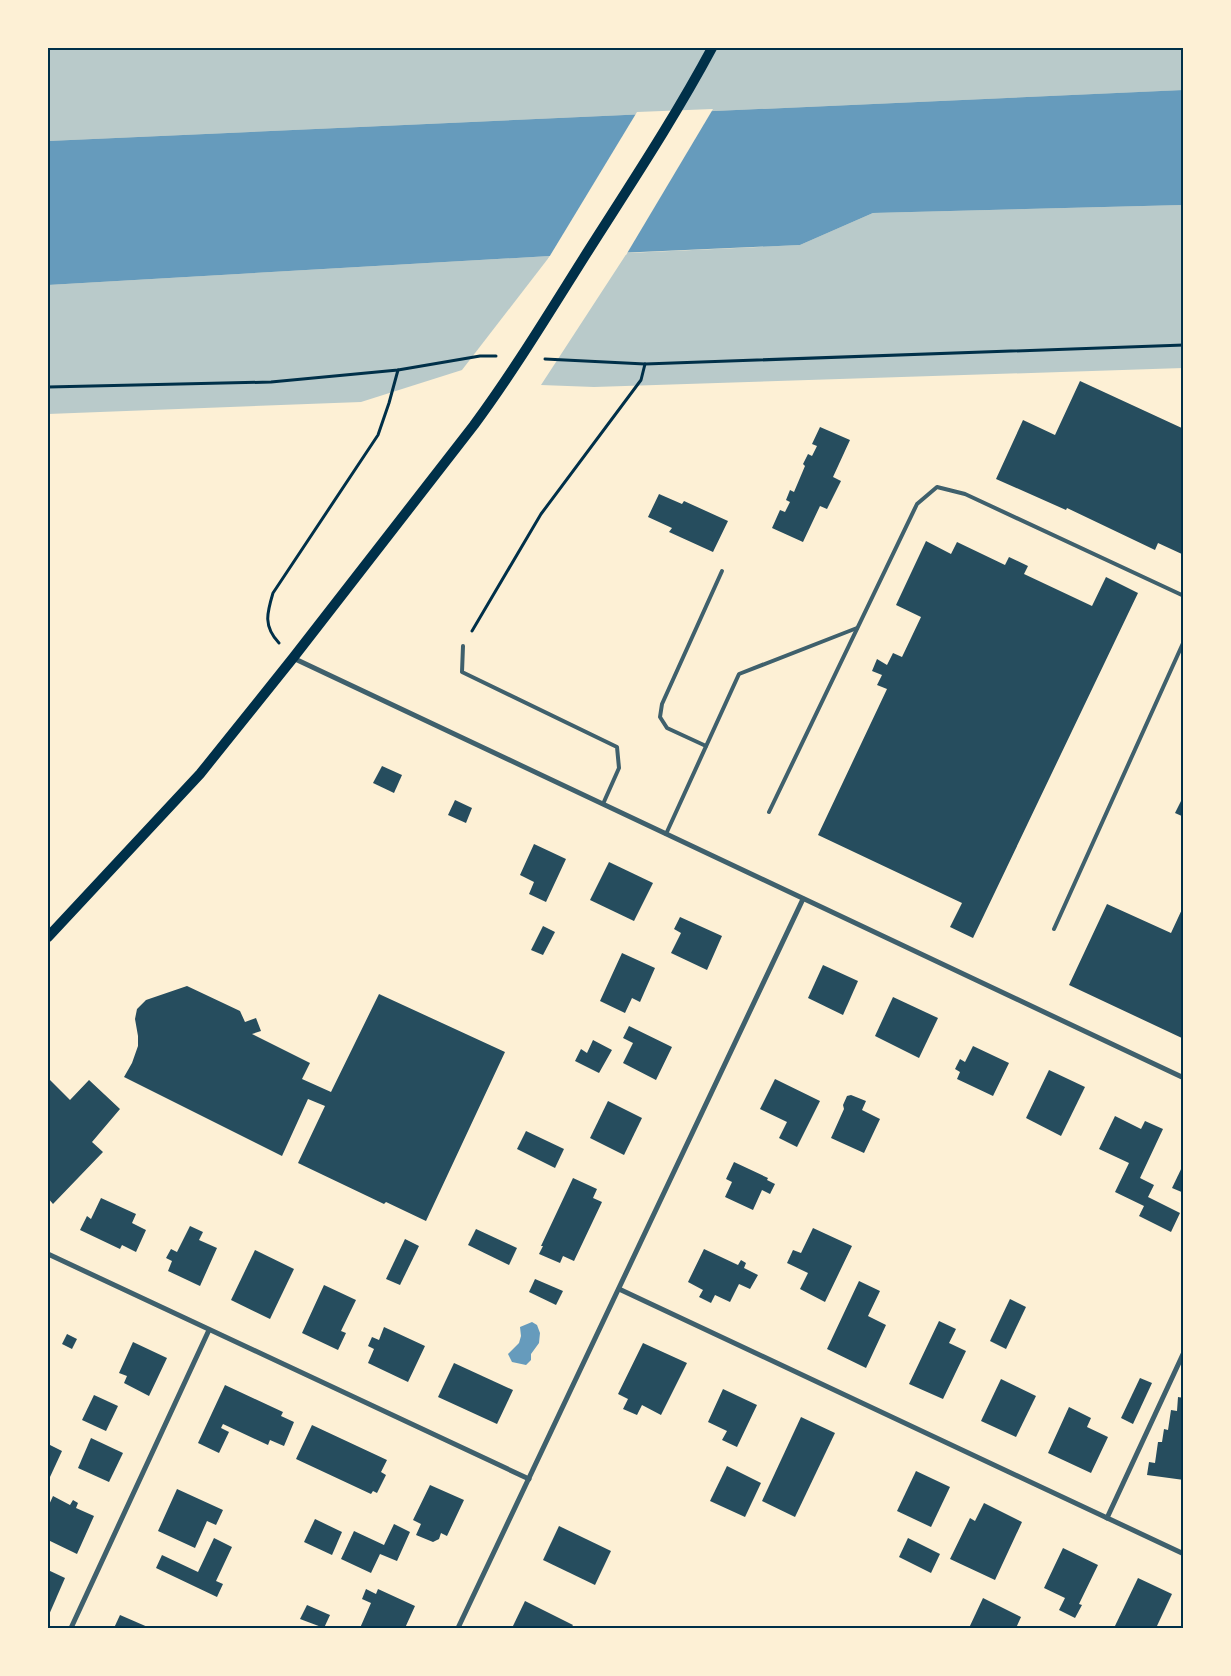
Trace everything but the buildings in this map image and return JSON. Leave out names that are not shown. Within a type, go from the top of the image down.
[{"type":"main road","points":[[48,938],[200,774],[474,426],[502,387],[684,98],[712,48]]},
{"type":"street","points":[[293,658],[1184,1078]]},
{"type":"street","points":[[458,1628],[803,899]]},
{"type":"street","points":[[48,1254],[529,1479]]},
{"type":"street","points":[[619,1289],[1184,1554]]},
{"type":"street","points":[[71,1628],[209,1330]]},
{"type":"street","points":[[1107,1518],[1184,1352]]},
{"type":"lane","points":[[769,812],[918,504],[937,487],[965,494],[1184,596]]},
{"type":"lane","points":[[706,746],[667,728],[660,717],[662,704],[722,571]]},
{"type":"lane","points":[[666,834],[739,674],[858,628]]},
{"type":"lane","points":[[1054,930],[1184,641]]},
{"type":"lane","points":[[463,646],[462,672],[617,747],[619,768],[603,804]]},
{"type":"path","points":[[463,646],[541,514],[641,380],[645,364],[1184,345]]},
{"type":"path","points":[[48,387],[271,382],[398,370],[378,435],[274,593],[266,615],[271,635],[293,658]]},
{"type":"shaded area","points":[[48,48],[1183,48],[1184,90],[48,141]]},
{"type":"shaded area","points":[[1183,205],[1183,368],[594,387],[541,385],[627,253],[800,245],[873,213]]},
{"type":"shaded area","points":[[550,256],[462,370],[361,402],[48,414],[48,285]]},
{"type":"water","points":[[1183,90],[1183,205],[873,213],[800,245],[550,256],[48,285],[48,141]]},
{"type":"water","points":[[532,1322],[537,1325],[540,1333],[539,1343],[531,1354],[531,1360],[526,1365],[512,1362],[508,1354],[519,1343],[521,1336],[520,1327]]},
{"type":"pier","points":[[713,109],[626,255],[548,259],[637,112]]}]
